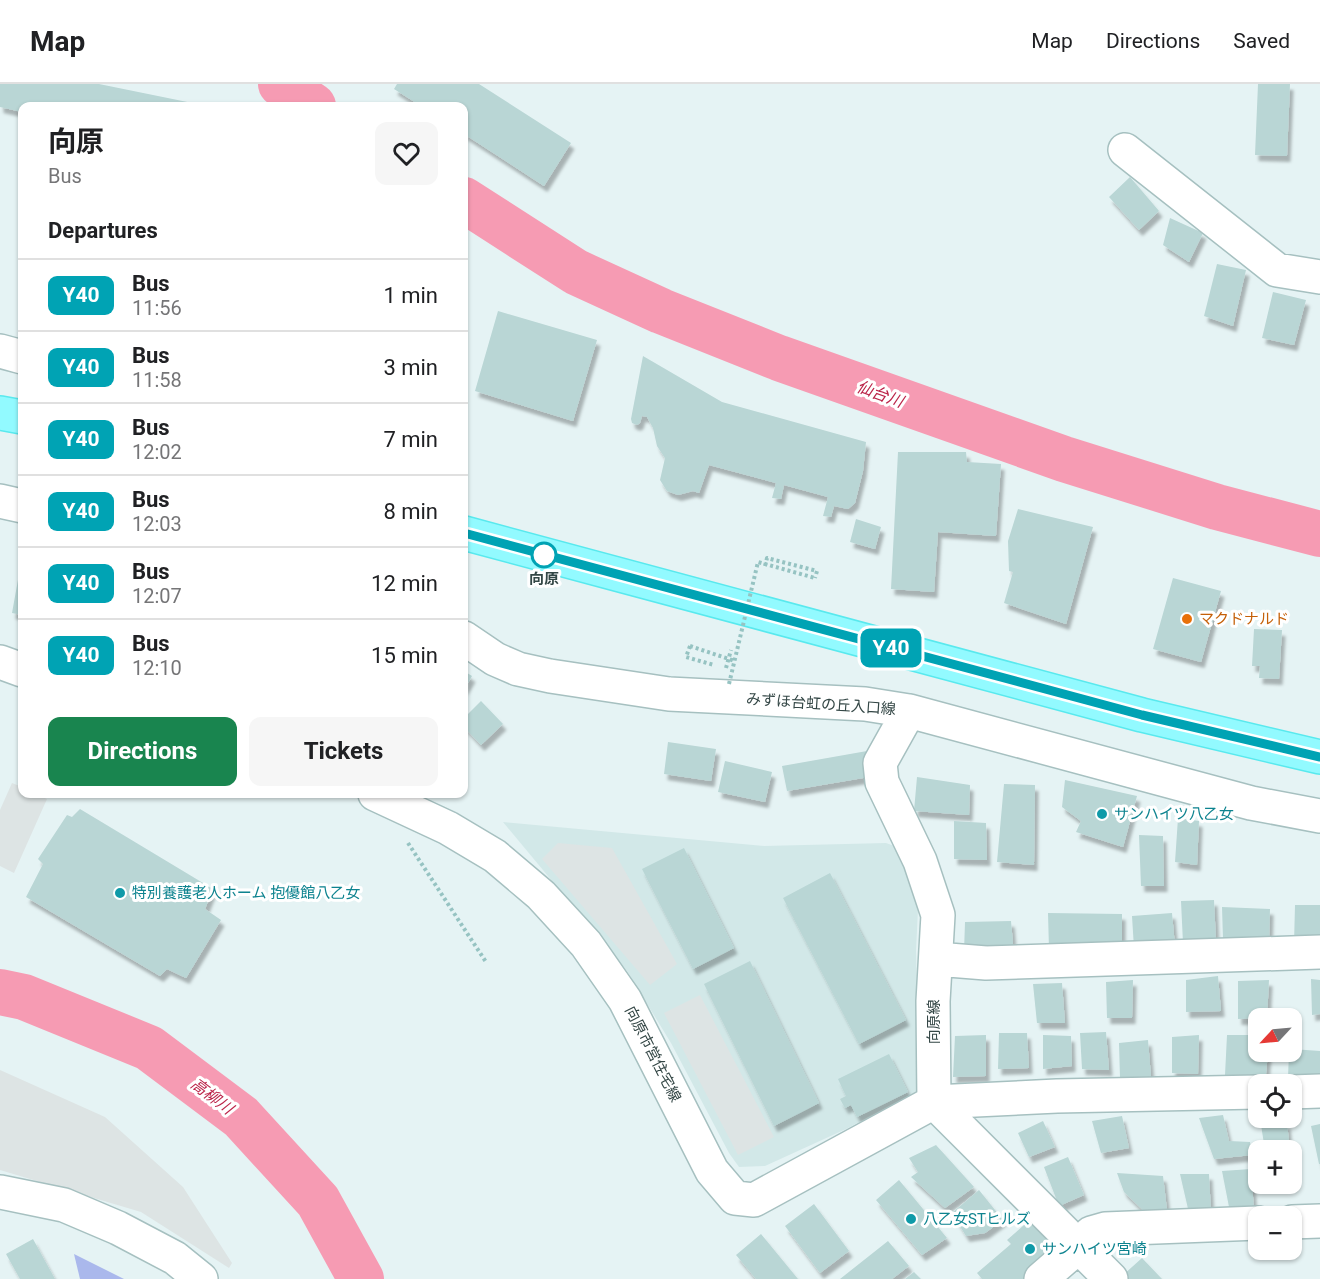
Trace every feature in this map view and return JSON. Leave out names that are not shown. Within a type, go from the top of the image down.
[{"type":"main road","points":[[0,413],[18,416]]},
{"type":"main road","points":[[468,534],[1142,715],[1320,757]]},
{"type":"street","points":[[1125,150],[1277,270],[1320,277]]},
{"type":"street","points":[[0,351],[18,356]]},
{"type":"street","points":[[0,501],[18,505]]},
{"type":"street","name":"みずほ台虹の丘入口線","points":[[468,641],[495,659],[518,669],[550,676],[669,694],[865,704],[909,711],[1251,803],[1320,816]]},
{"type":"street","points":[[0,662],[18,669]]},
{"type":"street","name":"向原線","points":[[909,711],[880,763],[882,782],[920,861],[938,915],[933,1001],[934,1102]]},
{"type":"street","name":"向原市営住宅線","points":[[388,799],[448,828],[495,856],[541,895],[586,944],[625,1000],[712,1170],[735,1198],[754,1200],[934,1102]]},
{"type":"street","points":[[936,959],[986,963],[1320,952]]},
{"type":"street","points":[[1302,1092],[1320,1091]]},
{"type":"street","points":[[934,1102],[1057,1096],[1248,1092]]},
{"type":"street","points":[[934,1102],[1111,1279]]},
{"type":"street","points":[[0,1192],[64,1205],[118,1228],[175,1257],[201,1279]]},
{"type":"street","points":[[1302,1222],[1320,1221]]},
{"type":"street","points":[[1041,1279],[1091,1233],[1105,1229],[1248,1223]]},
{"type":"path","points":[[729,684],[758,562],[815,578],[817,571],[767,558],[765,566]]},
{"type":"path","points":[[731,650],[726,669],[686,657],[690,646],[735,661]]},
{"type":"path","points":[[388,799],[402,833],[486,962]]},
{"type":"shaded area","points":[[12,783],[18,785],[18,798],[47,799],[14,873],[0,866],[0,810]]},
{"type":"shaded area","points":[[503,822],[764,846],[886,843],[903,849],[918,909],[916,951],[919,1077],[917,1091],[846,1129],[765,1166],[739,1167],[729,1153],[671,1043],[627,971]]},
{"type":"shaded area","points":[[558,843],[612,848],[677,964],[650,985],[542,859]]},
{"type":"shaded area","points":[[700,995],[774,1137],[738,1155],[664,1013]]},
{"type":"shaded area","points":[[0,1070],[105,1117],[183,1187],[232,1263],[229,1268],[141,1212],[0,1170]]},
{"type":"shaded area","points":[[74,1254],[124,1279],[80,1279]]},
{"type":"building","points":[[0,84],[99,84],[187,102],[18,102],[18,111],[0,107]]},
{"type":"building","points":[[397,84],[479,84],[571,143],[544,186],[468,137],[468,102],[415,102],[394,89]]},
{"type":"building","points":[[1258,84],[1290,84],[1287,156],[1255,155]]},
{"type":"building","points":[[1130,177],[1159,211],[1139,230],[1109,197]]},
{"type":"building","points":[[1170,218],[1203,233],[1189,262],[1163,245]]},
{"type":"building","points":[[1217,264],[1246,270],[1233,326],[1204,316]]},
{"type":"building","points":[[1273,292],[1306,300],[1294,345],[1262,338]]},
{"type":"building","points":[[498,311],[597,340],[573,421],[475,391]]},
{"type":"building","points":[[643,356],[722,402],[866,442],[863,471],[855,503],[848,509],[834,506],[831,517],[823,516],[828,497],[784,485],[781,499],[772,498],[776,483],[709,465],[699,493],[693,491],[678,495],[667,491],[660,480],[665,458],[657,446],[653,428],[647,417],[642,416],[637,425],[632,423],[631,419]]},
{"type":"building","points":[[898,452],[966,452],[967,462],[1001,464],[996,536],[938,532],[934,592],[891,589]]},
{"type":"building","points":[[1018,509],[1093,527],[1066,624],[1004,603],[1013,572],[1009,571],[1008,541]]},
{"type":"building","points":[[856,519],[881,527],[875,549],[850,542]]},
{"type":"building","points":[[1173,578],[1221,591],[1201,662],[1153,649]]},
{"type":"building","points":[[18,580],[18,614],[12,613]]},
{"type":"building","points":[[1254,629],[1282,630],[1279,679],[1259,678],[1260,666],[1252,666]]},
{"type":"building","points":[[481,701],[503,724],[481,745],[468,731],[468,714]]},
{"type":"building","points":[[668,742],[716,749],[711,781],[664,774]]},
{"type":"building","points":[[867,751],[869,777],[787,791],[782,766]]},
{"type":"building","points":[[725,761],[772,772],[765,802],[718,792]]},
{"type":"building","points":[[917,777],[970,785],[969,815],[914,811]]},
{"type":"building","name":"サンハイツ八乙女","points":[[1065,780],[1137,796],[1123,847],[1076,832],[1081,821],[1062,807]]},
{"type":"building","points":[[1004,784],[1035,785],[1034,865],[997,862]]},
{"type":"building","name":"特別養護老人ホーム 抱優館八乙女","points":[[80,809],[213,889],[205,909],[221,920],[186,978],[167,969],[160,976],[26,897],[43,864],[38,859],[67,815],[72,817]]},
{"type":"building","points":[[1178,818],[1199,821],[1197,865],[1175,862]]},
{"type":"building","points":[[954,821],[986,823],[987,860],[954,859]]},
{"type":"building","points":[[1139,835],[1163,836],[1164,886],[1141,886]]},
{"type":"building","points":[[684,848],[734,948],[693,969],[642,869]]},
{"type":"building","points":[[830,873],[906,1020],[859,1044],[783,898]]},
{"type":"building","points":[[1214,900],[1216,942],[1183,943],[1181,901]]},
{"type":"building","points":[[1295,905],[1320,905],[1320,943],[1294,944]]},
{"type":"building","points":[[1222,907],[1270,909],[1269,942],[1223,940]]},
{"type":"building","points":[[1048,913],[1122,914],[1122,948],[1049,949]]},
{"type":"building","points":[[1172,913],[1175,946],[1134,948],[1132,916]]},
{"type":"building","points":[[1011,921],[1014,955],[964,952],[965,922]]},
{"type":"building","points":[[750,961],[819,1103],[774,1126],[704,984]]},
{"type":"building","points":[[1218,976],[1221,1011],[1186,1012],[1186,980]]},
{"type":"building","points":[[1311,979],[1320,980],[1320,1014],[1312,1015]]},
{"type":"building","points":[[1133,980],[1132,1018],[1107,1018],[1106,982]]},
{"type":"building","points":[[1269,980],[1268,1008],[1248,1008],[1248,1019],[1238,1019],[1238,981]]},
{"type":"building","points":[[1062,983],[1065,1023],[1037,1023],[1033,984]]},
{"type":"building","points":[[1106,1032],[1109,1070],[1082,1069],[1080,1033]]},
{"type":"building","points":[[999,1033],[1027,1033],[1029,1068],[998,1069]]},
{"type":"building","points":[[986,1035],[986,1076],[953,1077],[955,1036]]},
{"type":"building","points":[[1043,1035],[1071,1036],[1072,1066],[1043,1069]]},
{"type":"building","points":[[1199,1035],[1198,1074],[1172,1073],[1172,1037]]},
{"type":"building","points":[[1227,1035],[1248,1035],[1248,1062],[1267,1062],[1266,1074],[1225,1075]]},
{"type":"building","points":[[1148,1040],[1151,1077],[1120,1078],[1119,1043]]},
{"type":"building","points":[[1302,1050],[1320,1051],[1320,1081],[1302,1079],[1302,1074],[1288,1074],[1289,1062],[1302,1062]]},
{"type":"building","points":[[889,1054],[908,1092],[857,1117],[851,1105],[845,1108],[840,1099],[846,1096],[838,1079]]},
{"type":"building","points":[[1223,1115],[1229,1141],[1248,1142],[1248,1155],[1214,1159],[1199,1118]]},
{"type":"building","points":[[1122,1116],[1129,1148],[1101,1153],[1092,1121]]},
{"type":"building","points":[[1043,1121],[1055,1147],[1029,1157],[1018,1133]]},
{"type":"building","points":[[1320,1124],[1320,1164],[1319,1164],[1311,1126]]},
{"type":"building","points":[[1261,1128],[1288,1128],[1289,1140],[1263,1140]]},
{"type":"building","points":[[936,1145],[974,1187],[945,1208],[911,1177],[918,1172],[909,1158]]},
{"type":"building","points":[[1068,1157],[1084,1195],[1059,1206],[1044,1167]]},
{"type":"building","points":[[1248,1169],[1248,1194],[1253,1194],[1254,1206],[1248,1206],[1248,1210],[1230,1212],[1222,1171]]},
{"type":"building","points":[[1117,1173],[1163,1176],[1167,1210],[1146,1213],[1124,1192]]},
{"type":"building","points":[[1180,1174],[1209,1174],[1211,1213],[1189,1213]]},
{"type":"building","name":"八乙女STヒルズ","points":[[899,1180],[947,1238],[922,1255],[876,1200]]},
{"type":"building","points":[[979,1190],[1003,1220],[985,1233],[966,1236],[952,1213]]},
{"type":"building","points":[[814,1204],[849,1251],[820,1273],[785,1226]]},
{"type":"building","name":"サンハイツ宮崎","points":[[1032,1218],[1059,1253],[1025,1279],[982,1279],[977,1273],[1011,1244],[1007,1240]]},
{"type":"building","points":[[761,1234],[798,1279],[756,1279],[736,1255]]},
{"type":"building","points":[[33,1239],[55,1279],[20,1279],[6,1254]]},
{"type":"building","points":[[888,1241],[909,1266],[892,1279],[840,1279]]},
{"type":"building","points":[[1142,1258],[1162,1279],[1125,1279],[1122,1276]]},
{"type":"building","points":[[914,1272],[921,1279],[905,1279]]},
{"type":"waterway","name":"仙台川","points":[[281,84],[307,102]]},
{"type":"waterway","name":"仙台川","points":[[468,203],[576,272],[661,311],[779,358],[1064,459],[1217,507],[1320,534]]},
{"type":"waterway","name":"高柳川","points":[[0,992],[24,997],[149,1048],[241,1117],[318,1201],[361,1279]]},
{"type":"bus line","name":"Y40","points":[[468,534],[1142,715],[1261,745],[1320,757]]},
{"type":"place","name":"向原","points":[[544,555]]},
{"type":"place","name":"マクドナルド","points":[[1187,619]]},
{"type":"place","name":"サンハイツ八乙女","points":[[1102,814]]},
{"type":"place","name":"特別養護老人ホーム 抱優館八乙女","points":[[120,893]]},
{"type":"place","name":"八乙女STヒルズ","points":[[911,1219]]},
{"type":"place","name":"サンハイツ宮崎","points":[[1030,1249]]}]
